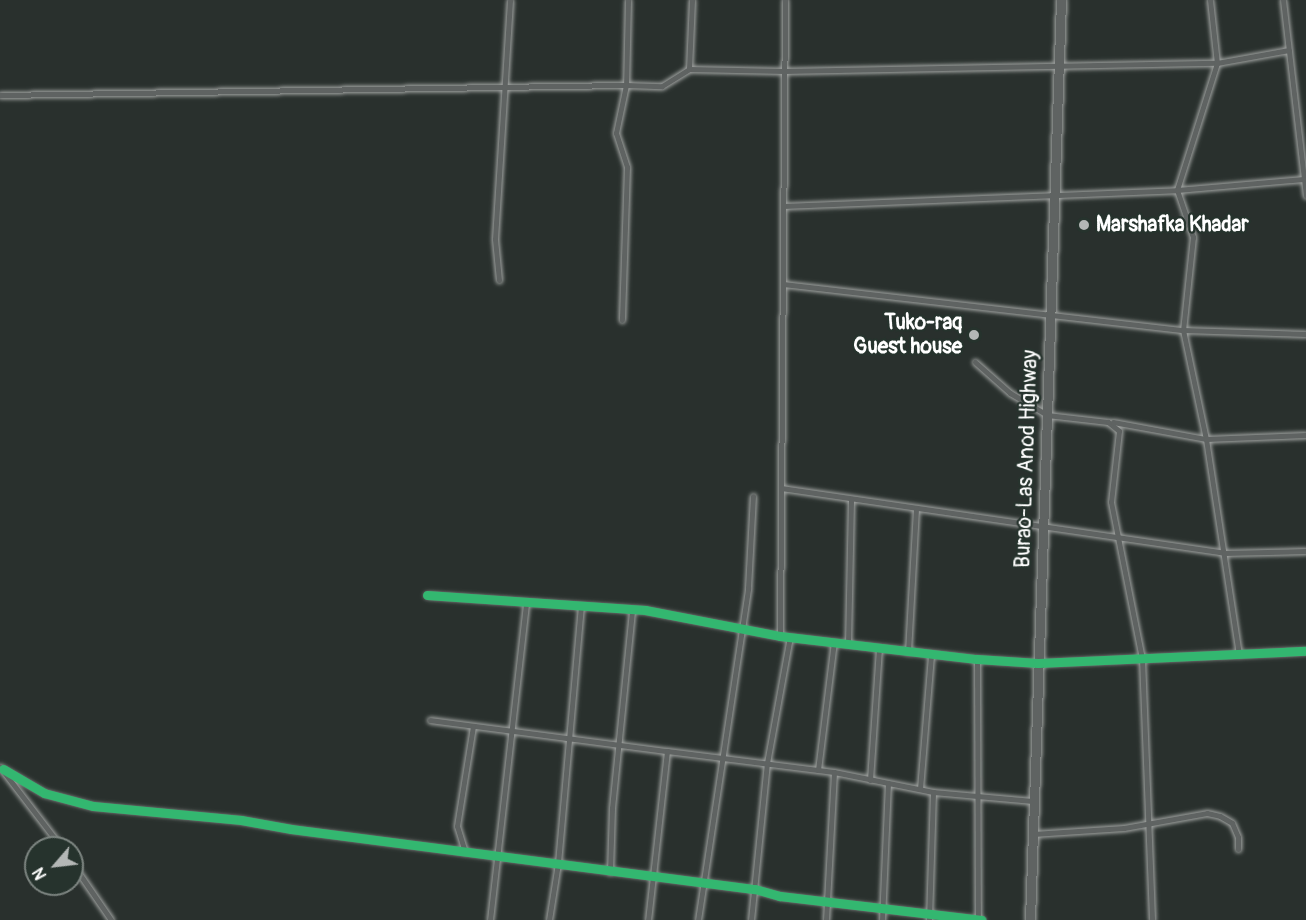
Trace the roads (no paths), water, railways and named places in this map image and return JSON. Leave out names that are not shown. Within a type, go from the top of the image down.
[{"type":"highway","name":"Burao-Las Anod Highway","points":[[1030,920],[1061,0]]},
{"type":"street","points":[[499,280],[495,239],[510,0]]},
{"type":"street","points":[[622,320],[627,167],[616,133],[626,85],[628,0]]},
{"type":"street","points":[[688,69],[692,0]]},
{"type":"street","points":[[780,636],[785,0]]},
{"type":"street","points":[[1210,0],[1217,63],[1177,190],[1193,237],[1183,330],[1206,439],[1239,654]]},
{"type":"street","points":[[1283,0],[1306,196]]},
{"type":"street","points":[[0,95],[662,86],[688,69],[784,71],[1217,63],[1289,50]]},
{"type":"street","points":[[783,206],[1177,190],[1304,179]]},
{"type":"street","points":[[783,284],[1183,330],[1306,334]]},
{"type":"street","points":[[975,362],[1010,393],[1047,415],[1108,422],[1206,439],[1306,435]]},
{"type":"street","points":[[1108,422],[1117,427],[1120,436],[1111,502],[1142,658],[1152,920]]},
{"type":"street","points":[[781,488],[1224,553],[1306,551]]},
{"type":"street","points":[[698,920],[720,757],[748,588],[753,496]]},
{"type":"street","points":[[848,644],[851,498]]},
{"type":"street","points":[[908,652],[916,508]]},
{"type":"street","points":[[428,595],[632,610],[780,636],[931,656],[1038,663],[1306,651]]},
{"type":"street","points":[[490,920],[526,603]]},
{"type":"street","points":[[549,920],[558,863],[581,607]]},
{"type":"street","points":[[610,872],[612,808],[621,745],[632,610]]},
{"type":"street","points":[[751,920],[767,763],[790,637]]},
{"type":"street","points":[[818,770],[834,642]]},
{"type":"street","points":[[870,780],[879,648]]},
{"type":"street","points":[[920,789],[931,656]]},
{"type":"street","points":[[2,768],[44,793],[93,806],[241,820],[610,872],[755,889],[780,896],[929,911],[980,920],[977,659]]},
{"type":"street","points":[[430,720],[834,772],[933,792],[1033,801]]},
{"type":"street","points":[[465,852],[456,826],[473,726]]},
{"type":"street","points":[[648,920],[667,751]]},
{"type":"street","points":[[2,768],[53,836]]},
{"type":"street","points":[[826,920],[834,772]]},
{"type":"street","points":[[882,920],[888,783]]},
{"type":"street","points":[[929,920],[933,792]]},
{"type":"street","points":[[1033,834],[1149,825],[1192,815],[1220,816],[1236,831],[1238,849]]},
{"type":"street","points":[[84,881],[111,920]]},
{"type":"place","name":"Marshafka Khadar","points":[[1084,225]]},
{"type":"place","name":"Tuko-raq Guest house","points":[[974,335]]}]
